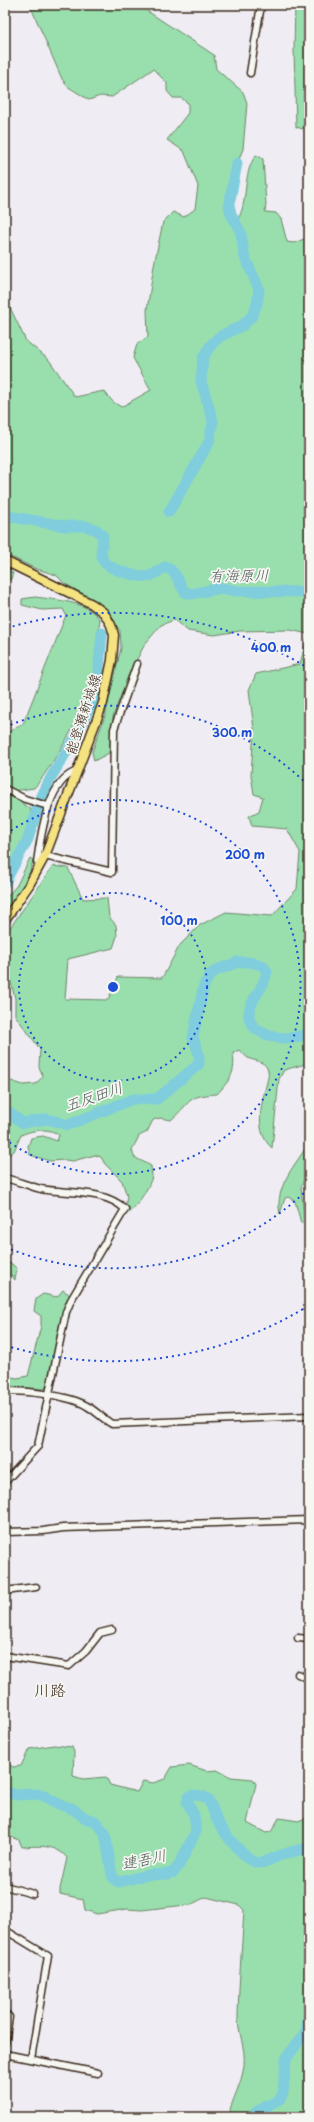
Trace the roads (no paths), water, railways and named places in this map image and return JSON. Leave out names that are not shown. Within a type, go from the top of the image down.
[{"type":"main road","name":"能登瀬新城線","points":[[5,562],[92,604],[104,613],[111,625],[114,646],[103,703],[45,856],[5,920]]},
{"type":"street","points":[[250,73],[261,5]]},
{"type":"street","points":[[45,856],[112,872],[114,729],[137,664]]},
{"type":"street","points":[[41,864],[38,862],[46,806],[66,777],[78,771]]},
{"type":"street","points":[[5,789],[46,806]]},
{"type":"street","points":[[5,1178],[40,1189],[88,1194],[115,1202],[125,1208],[71,1300],[66,1312],[38,1446],[5,1482]]},
{"type":"street","points":[[5,1391],[49,1396],[86,1405],[112,1424],[309,1416]]},
{"type":"street","points":[[5,1532],[43,1531],[63,1528],[309,1520]]},
{"type":"street","points":[[5,1591],[36,1587]]},
{"type":"street","points":[[5,1648],[5,1656],[69,1666],[86,1651],[100,1632],[112,1630]]},
{"type":"street","points":[[298,1638],[309,1639]]},
{"type":"street","points":[[298,1674],[309,1679]]},
{"type":"street","points":[[5,1886],[33,1894]]},
{"type":"street","points":[[5,1930],[48,1956],[31,2059]]},
{"type":"street","points":[[5,2013],[9,2017],[5,2043]]},
{"type":"street","points":[[5,2054],[98,2073]]},
{"type":"waterway","points":[[169,512],[209,442],[213,421],[201,381],[203,358],[210,346],[219,337],[243,325],[252,316],[257,304],[259,289],[244,255],[241,233],[231,214],[229,205],[237,163]]},
{"type":"waterway","name":"有海原川","points":[[5,510],[8,515],[13,517],[65,526],[85,526],[97,530],[103,536],[101,553],[102,558],[109,566],[122,572],[138,576],[153,575],[165,567],[175,574],[185,592],[191,594],[221,588],[237,591],[309,592]]},
{"type":"waterway","points":[[5,882],[28,839],[40,800],[50,779],[76,736],[92,702],[98,677],[102,633]]},
{"type":"waterway","name":"五反田川","points":[[5,1110],[23,1123],[47,1119],[68,1125],[133,1099],[157,1099],[199,1064],[199,1055],[193,1037],[204,985],[210,975],[217,970],[238,962],[249,962],[262,965],[267,971],[264,982],[250,1008],[250,1022],[254,1027],[266,1034],[280,1038],[290,1038],[309,1034]]},
{"type":"waterway","name":"連吾川","points":[[5,1791],[15,1795],[37,1794],[44,1796],[56,1803],[73,1809],[85,1818],[95,1821],[105,1833],[112,1875],[115,1880],[119,1882],[147,1875],[168,1874],[174,1872],[196,1831],[194,1815],[187,1802],[189,1797],[193,1795],[204,1797],[210,1802],[217,1820],[229,1839],[248,1858],[254,1861],[259,1863],[284,1854],[309,1848]]},
{"type":"waterway","points":[[253,2117],[256,2112],[280,2099],[283,2093],[286,2059],[306,2031],[309,2013]]},
{"type":"district","name":"川路","points":[[50,1690]]}]
